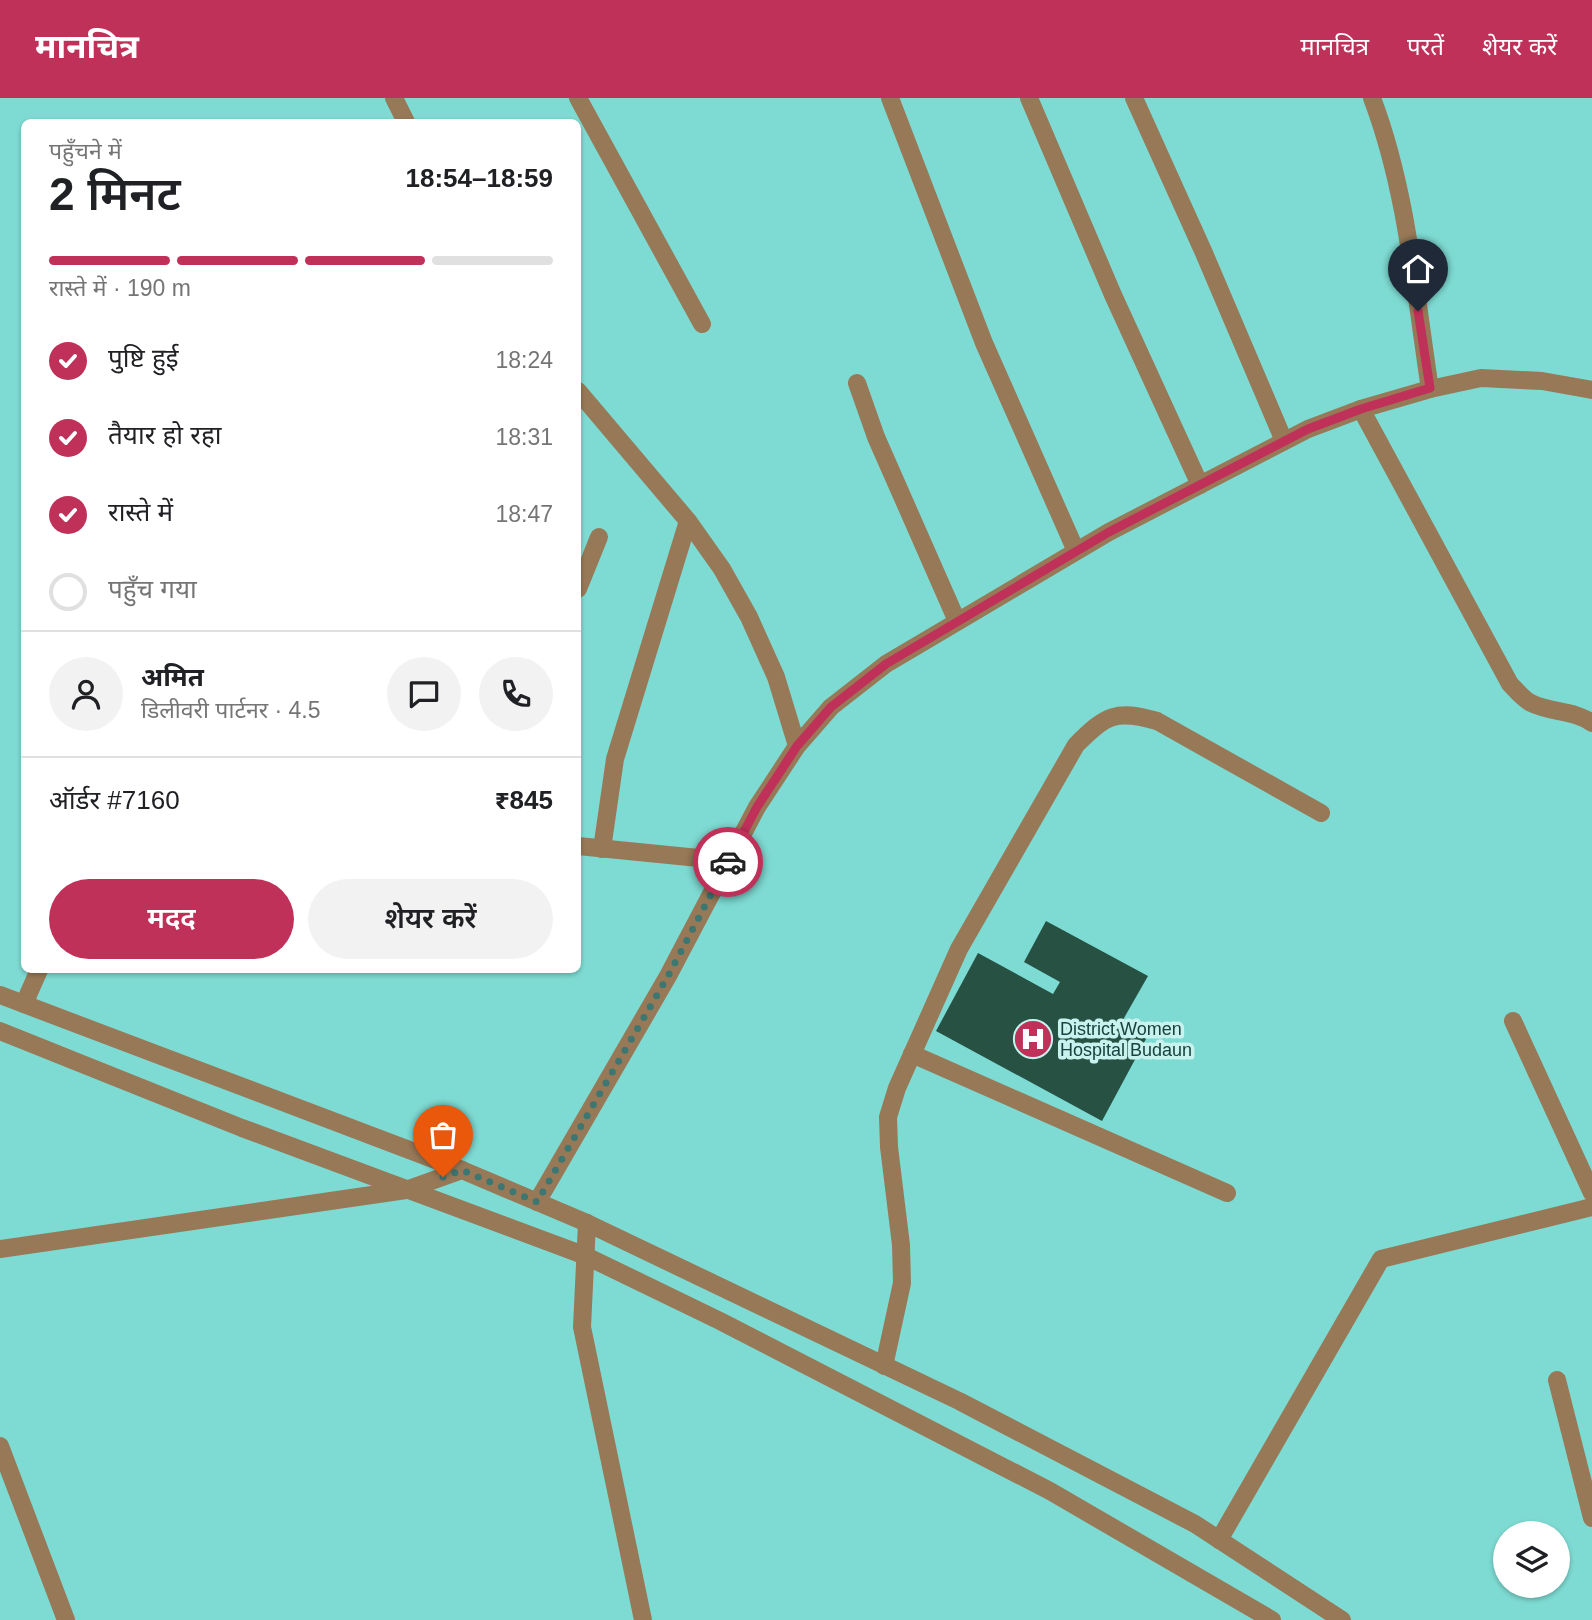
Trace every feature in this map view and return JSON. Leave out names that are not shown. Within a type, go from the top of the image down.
[{"type":"street","points":[[394,98],[404,119]]},
{"type":"street","points":[[578,98],[702,324]]},
{"type":"street","points":[[890,98],[984,343],[1076,551]]},
{"type":"street","points":[[1029,98],[1113,295],[1200,485]]},
{"type":"street","points":[[1134,98],[1284,441]]},
{"type":"street","points":[[1372,98],[1381,123],[1401,207],[1430,388]]},
{"type":"street","points":[[537,1202],[668,976],[757,807],[797,746],[831,707],[886,664],[1109,532],[1308,429],[1430,388],[1481,378],[1542,380],[1592,390]]},
{"type":"street","points":[[857,383],[876,437],[957,621]]},
{"type":"street","points":[[581,395],[688,521],[722,569],[749,617],[776,677],[797,746]]},
{"type":"street","points":[[1361,409],[1510,684],[1528,702],[1544,708],[1574,713],[1592,723]]},
{"type":"street","points":[[602,849],[615,759],[688,521]]},
{"type":"street","points":[[581,582],[599,537]]},
{"type":"street","points":[[884,1366],[902,1283],[901,1245],[888,1117],[897,1088],[959,949],[1076,746],[1093,728],[1115,715],[1135,714],[1157,721],[1321,813]]},
{"type":"street","points":[[581,846],[729,861]]},
{"type":"street","points":[[24,1004],[38,973]]},
{"type":"street","points":[[0,995],[462,1170],[587,1223],[959,1401],[1157,1504],[1219,1540],[1342,1620]]},
{"type":"street","points":[[1513,1021],[1592,1193]]},
{"type":"street","points":[[0,1031],[406,1191],[586,1256],[720,1321],[1049,1491],[1272,1620]]},
{"type":"street","points":[[912,1054],[1227,1193]]},
{"type":"street","points":[[0,1249],[406,1191],[462,1170]]},
{"type":"street","points":[[1219,1540],[1381,1259],[1592,1207]]},
{"type":"street","points":[[587,1223],[582,1327],[643,1620]]},
{"type":"street","points":[[1557,1380],[1592,1518]]},
{"type":"street","points":[[0,1446],[66,1620]]},
{"type":"building","points":[[1046,921],[1148,976],[1120,1025],[1146,1039],[1102,1121],[936,1031],[978,953],[1053,994],[1060,982],[1024,962]]},
{"type":"way so far","points":[[443,1177],[462,1170],[537,1202],[668,976],[728,862]]},
{"type":"place","name":"District Women Hospital Budaun","points":[[1033,1039]]},
{"type":"route","points":[[728,862],[757,807],[797,746],[831,707],[886,664],[1109,532],[1308,429],[1430,388],[1418,311]]}]
